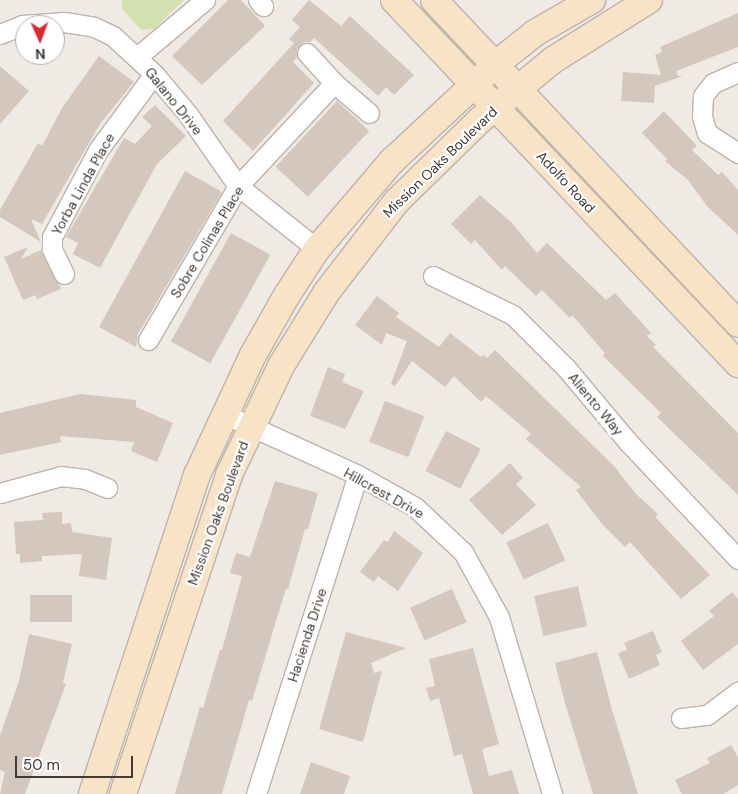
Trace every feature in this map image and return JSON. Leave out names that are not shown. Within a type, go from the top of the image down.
[{"type":"main road","name":"Adolfo Road","points":[[394,0],[738,364]]},
{"type":"main road","points":[[434,0],[738,324]]},
{"type":"main road","points":[[92,794],[197,475],[252,355],[316,249],[392,160],[474,83],[535,33],[592,0]]},
{"type":"main road","name":"Mission Oaks Boulevard","points":[[123,794],[229,475],[249,428],[281,366],[326,293],[373,229],[396,202],[496,107],[553,60],[649,0]]},
{"type":"street","points":[[137,57],[205,0]]},
{"type":"street","name":"Galano Drive","points":[[0,34],[36,23],[78,24],[113,36],[154,74],[238,186],[316,249]]},
{"type":"street","points":[[307,53],[334,83],[369,113]]},
{"type":"street","points":[[738,72],[713,83],[703,96],[702,116],[707,133],[738,154]]},
{"type":"street","name":"Yorba Linda Place","points":[[64,274],[52,249],[52,237],[98,150],[154,74]]},
{"type":"street","name":"Sobre Colinas Place","points":[[148,340],[238,186],[334,83]]},
{"type":"street","name":"Aliento Way","points":[[433,276],[513,315],[566,368],[630,443],[735,548]]},
{"type":"street","name":"Hillcrest Drive","points":[[224,414],[249,428],[358,475],[431,519],[458,546],[476,571],[499,617],[552,794]]},
{"type":"street","name":"Hacienda Drive","points":[[256,794],[358,475]]},
{"type":"street","points":[[0,493],[61,476],[85,478],[107,488]]},
{"type":"street","points":[[681,718],[708,715],[738,692]]},
{"type":"green space","points":[[122,0],[184,0],[154,29],[141,30],[122,9]]},
{"type":"building","points":[[228,0],[241,0],[265,26],[202,85],[172,56]]},
{"type":"building","points":[[309,0],[341,26],[350,16],[414,75],[394,95],[386,87],[378,96],[314,38],[310,42],[304,42],[297,49],[297,57],[293,62],[314,83],[253,151],[223,121],[294,43],[289,39],[300,27],[292,20]]},
{"type":"building","points":[[738,13],[738,47],[676,71],[678,76],[683,76],[655,86],[654,103],[621,101],[623,72],[661,75],[655,55],[662,52],[660,47]]},
{"type":"building","points":[[99,56],[134,82],[100,124],[42,224],[31,219],[41,242],[0,217],[0,210],[38,143],[42,146],[62,108]]},
{"type":"building","points":[[0,66],[29,91],[0,124]]},
{"type":"building","points":[[337,101],[369,131],[308,197],[276,167]]},
{"type":"building","points":[[155,105],[186,136],[157,164],[100,268],[73,254],[78,243],[66,237],[124,138],[135,144],[152,126],[142,117]]},
{"type":"building","points":[[664,111],[697,146],[692,150],[718,175],[722,172],[738,190],[738,235],[707,206],[688,180],[665,161],[667,159],[642,133]]},
{"type":"building","points":[[185,171],[222,192],[138,334],[136,347],[99,327]]},
{"type":"building","points":[[480,195],[511,222],[537,253],[547,243],[606,300],[615,293],[651,333],[647,336],[656,345],[653,347],[738,433],[738,495],[657,417],[661,413],[603,356],[605,353],[572,315],[570,318],[542,290],[536,296],[505,266],[502,270],[475,240],[471,244],[451,224]]},
{"type":"building","points":[[231,233],[270,255],[210,363],[171,341]]},
{"type":"building","points":[[28,247],[21,259],[41,250],[61,289],[37,299],[36,295],[23,300],[4,257]]},
{"type":"building","points":[[377,296],[399,313],[396,317],[439,347],[450,333],[481,357],[484,355],[487,358],[495,350],[614,466],[636,494],[658,514],[655,517],[710,575],[681,599],[630,542],[625,547],[602,524],[576,490],[581,487],[526,439],[531,434],[486,396],[481,402],[454,376],[445,387],[412,361],[395,386],[391,384],[407,341],[386,333],[382,345],[355,325]]},
{"type":"building","points":[[328,367],[345,374],[342,382],[364,391],[345,429],[310,416]]},
{"type":"building","points":[[80,394],[136,400],[136,407],[173,423],[157,462],[131,451],[134,442],[60,436],[61,442],[0,455],[0,413]]},
{"type":"building","points":[[385,401],[424,416],[408,457],[369,442]]},
{"type":"building","points":[[446,431],[481,449],[460,489],[426,471]]},
{"type":"building","points":[[510,463],[523,478],[516,484],[536,505],[502,535],[469,500]]},
{"type":"building","points":[[275,481],[318,493],[308,529],[305,529],[252,701],[249,700],[222,794],[175,794],[200,707],[203,708],[220,650],[222,650],[242,576],[230,573],[236,553],[250,557]]},
{"type":"building","points":[[62,512],[62,524],[71,523],[72,532],[112,538],[106,580],[79,576],[82,554],[42,556],[42,561],[20,563],[20,554],[16,554],[14,522],[43,520],[42,513]]},
{"type":"building","points":[[548,523],[565,560],[524,580],[506,542]]},
{"type":"building","points":[[394,531],[423,553],[398,591],[378,576],[374,582],[360,572],[384,540],[388,542]]},
{"type":"building","points":[[578,586],[587,626],[543,636],[534,596]]},
{"type":"building","points":[[452,589],[467,622],[425,641],[410,608]]},
{"type":"building","points":[[732,592],[738,599],[738,644],[703,670],[681,641],[714,616],[709,611]]},
{"type":"building","points":[[30,595],[72,595],[72,622],[30,622]]},
{"type":"building","points":[[653,631],[662,652],[656,655],[660,665],[629,679],[618,653],[627,650],[624,643]]},
{"type":"building","points":[[346,632],[406,648],[371,663],[374,673],[382,671],[363,742],[319,729]]},
{"type":"building","points":[[29,634],[72,644],[63,683],[66,684],[25,794],[0,794],[5,772],[0,770],[0,736],[19,681]]},
{"type":"building","points":[[473,648],[499,744],[482,749],[489,776],[512,770],[519,794],[473,794],[462,754],[454,756],[439,698],[430,701],[426,688],[435,686],[429,659]]},
{"type":"building","points":[[597,652],[612,710],[638,794],[593,794],[565,703],[555,663]]},
{"type":"building","points":[[731,745],[738,757],[738,785],[723,794],[682,794],[675,780],[710,763],[707,758]]},
{"type":"building","points":[[311,762],[350,776],[344,794],[300,794]]}]
